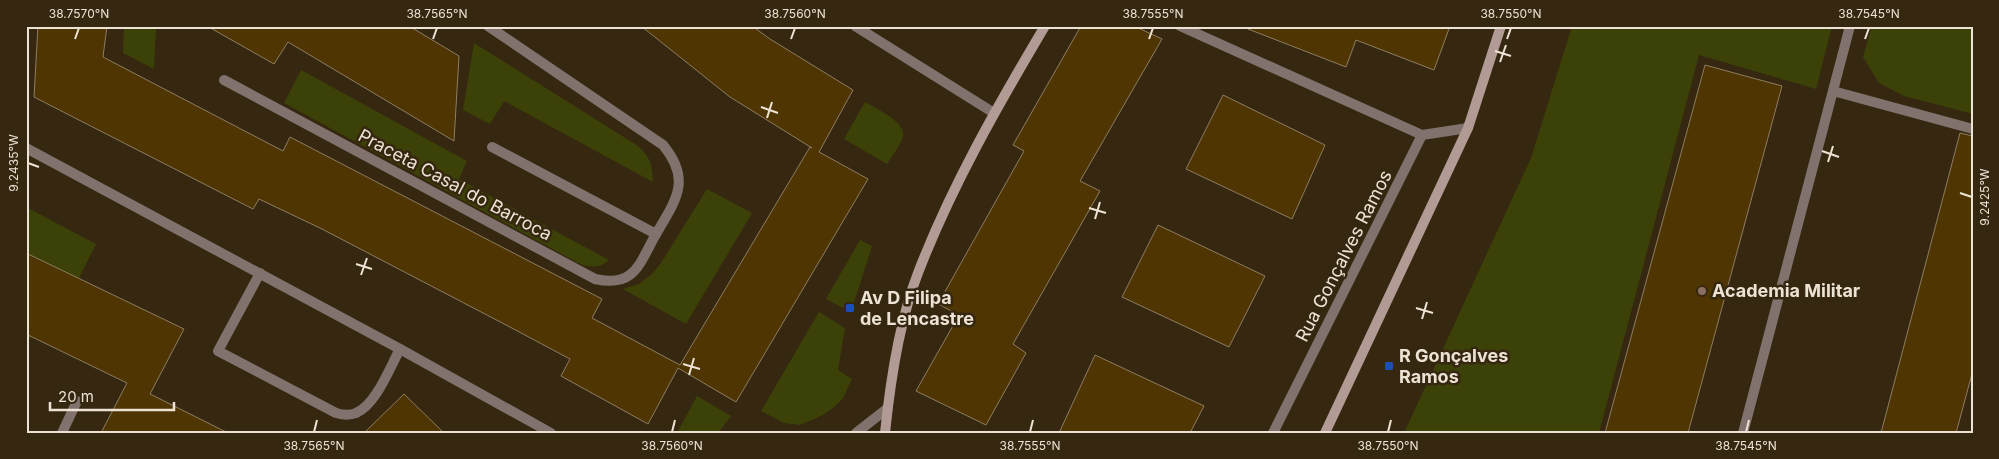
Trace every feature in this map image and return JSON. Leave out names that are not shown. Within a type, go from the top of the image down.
[{"type":"main road","points":[[885,433],[904,322],[917,274],[952,196],[994,113],[1046,26]]},
{"type":"main road","points":[[1325,433],[1468,128],[1501,26]]},
{"type":"street","name":"Praceta Casal do Barroca","points":[[224,80],[595,279],[610,282],[623,280],[634,272],[673,205],[678,190],[679,175],[674,159],[663,145],[488,26]]},
{"type":"street","points":[[854,26],[994,113]]},
{"type":"street","points":[[1180,26],[1422,135],[1468,128]]},
{"type":"street","points":[[1743,433],[1850,26]]},
{"type":"street","points":[[1833,91],[1973,129]]},
{"type":"street","name":"Rua Gonçalves Ramos","points":[[1273,433],[1422,135]]},
{"type":"street","points":[[492,147],[656,234]]},
{"type":"street","points":[[26,148],[260,273],[551,433]]},
{"type":"street","points":[[260,273],[218,351],[336,413],[347,415],[356,413],[373,399],[400,349]]},
{"type":"street","points":[[62,433],[77,401]]},
{"type":"street","points":[[856,433],[888,408]]},
{"type":"green space","points":[[124,26],[156,26],[154,69],[123,53]]},
{"type":"green space","points":[[1572,26],[1832,26],[1816,89],[1699,55],[1599,433],[1404,433],[1531,158]]},
{"type":"green space","points":[[1872,26],[1973,26],[1973,114],[1904,96],[1879,83],[1863,57]]},
{"type":"green space","points":[[474,43],[638,146],[646,154],[650,162],[653,182],[504,101],[490,124],[463,110]]},
{"type":"green space","points":[[301,70],[467,161],[459,179],[609,260],[596,266],[582,265],[284,103]]},
{"type":"green space","points":[[865,102],[889,116],[903,131],[900,143],[887,164],[844,139]]},
{"type":"green space","points":[[707,189],[752,213],[686,324],[623,289],[639,284],[651,275],[661,263]]},
{"type":"green space","points":[[26,207],[96,244],[48,340],[33,333],[26,346]]},
{"type":"green space","points":[[860,240],[872,246],[851,312],[826,299]]},
{"type":"green space","points":[[819,312],[845,328],[838,370],[852,379],[843,398],[823,415],[800,425],[784,423],[761,411]]},
{"type":"green space","points":[[697,396],[731,416],[718,433],[677,433]]},
{"type":"building","points":[[38,26],[107,26],[103,57],[283,151],[290,137],[602,299],[592,318],[680,365],[810,147],[812,148],[730,97],[641,26],[752,26],[853,90],[819,152],[868,179],[736,402],[678,368],[648,424],[561,376],[570,359],[322,229],[259,199],[253,209],[34,97]]},
{"type":"building","points":[[207,26],[409,26],[459,56],[454,141],[288,42],[274,64]]},
{"type":"building","points":[[1081,26],[1134,26],[1162,39],[1080,181],[1100,191],[1013,344],[1026,353],[986,425],[916,391],[959,315],[938,304],[1024,151],[1013,145]]},
{"type":"building","points":[[1248,26],[1450,26],[1434,70],[1356,40],[1346,67],[1248,29]]},
{"type":"building","points":[[1705,65],[1782,86],[1688,433],[1605,433]]},
{"type":"building","points":[[1223,95],[1325,145],[1292,219],[1186,169]]},
{"type":"building","points":[[1960,133],[1973,136],[1973,370],[1956,433],[1881,433]]},
{"type":"building","points":[[1158,225],[1265,276],[1229,347],[1122,297]]},
{"type":"building","points":[[26,253],[184,329],[150,394],[228,433],[101,433],[127,383],[26,334]]},
{"type":"building","points":[[1095,355],[1204,406],[1190,433],[1059,433]]},
{"type":"building","points":[[404,394],[444,433],[364,433]]},
{"type":"place","name":"Academia Militar","points":[[1702,291]]},
{"type":"place","name":"Av D Filipa de Lencastre","points":[[850,308]]},
{"type":"place","name":"R Gonçalves Ramos","points":[[1389,366]]}]
